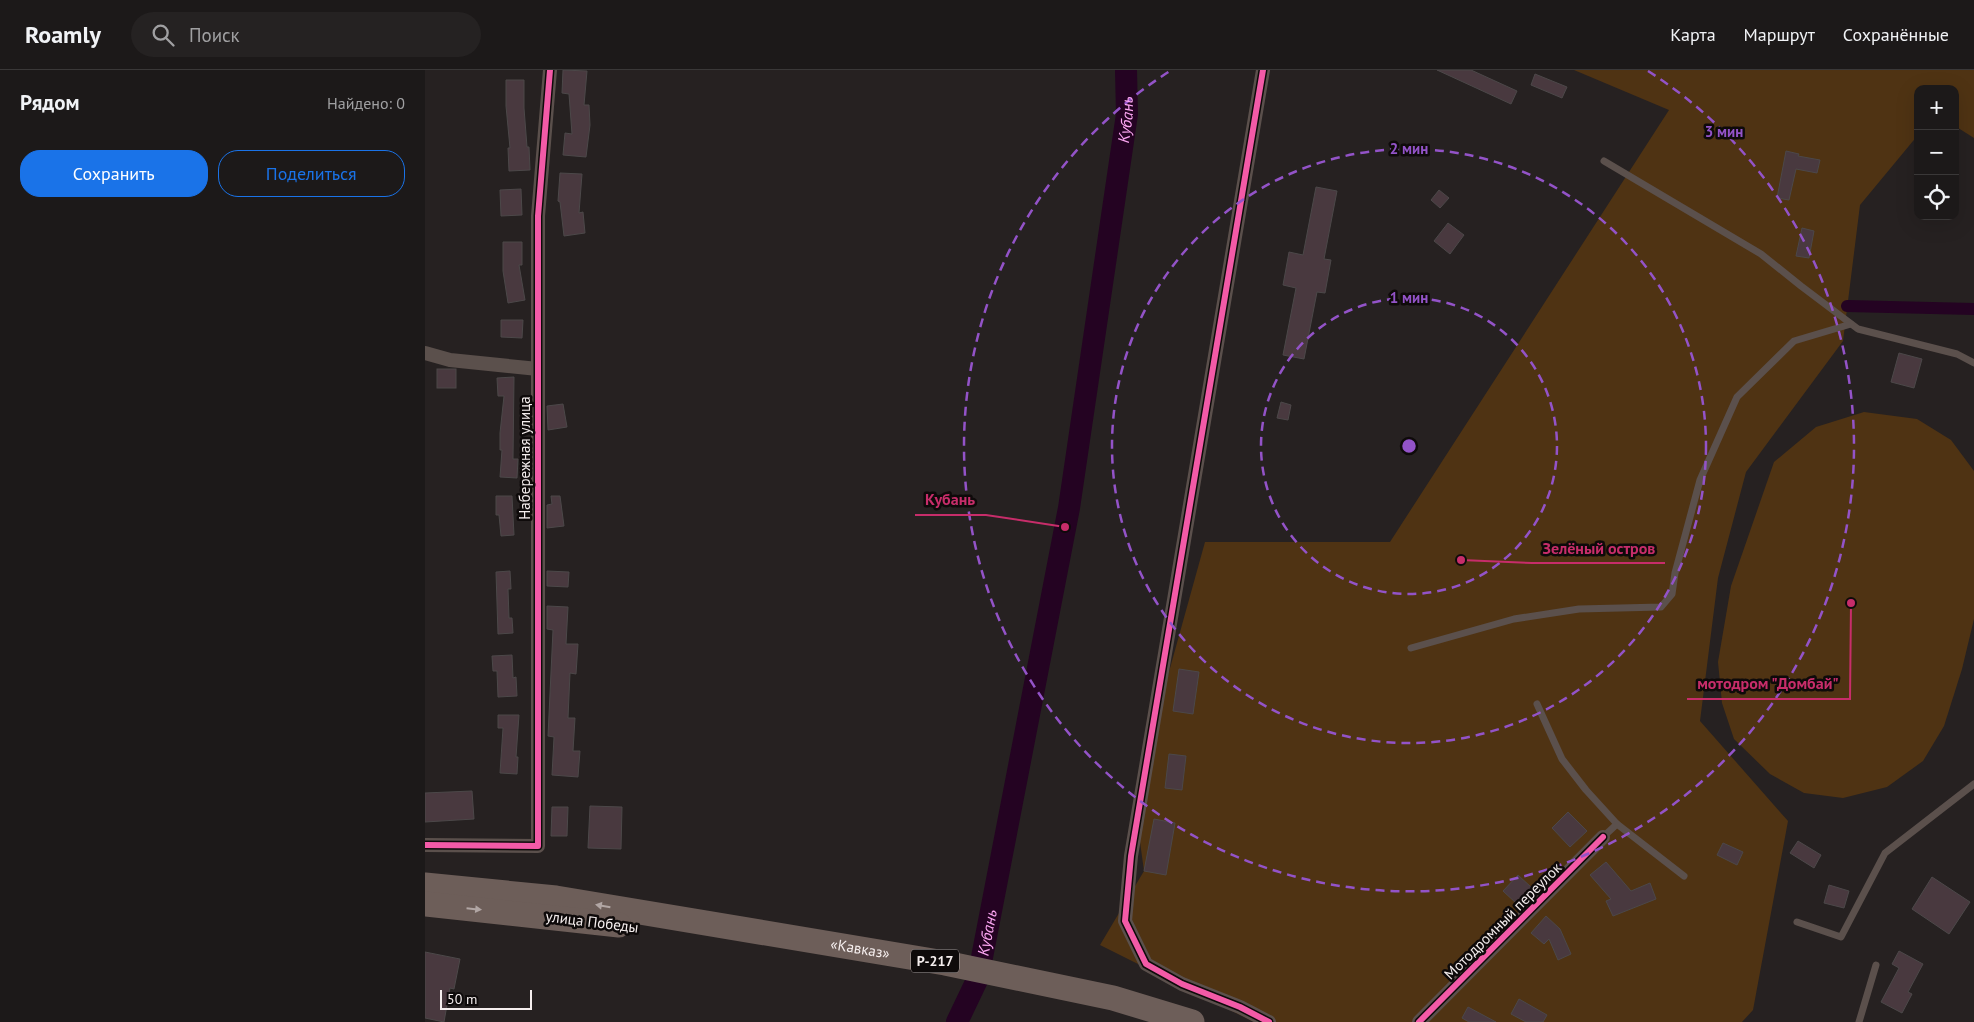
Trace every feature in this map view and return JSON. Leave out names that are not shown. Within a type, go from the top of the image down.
[{"type":"highway","name":"улица Победы","points":[[425,885],[556,898],[756,938]]},
{"type":"highway","name":"улица Победы","points":[[425,904],[756,938]]},
{"type":"highway","name":"«Кавказ»","points":[[756,938],[886,966],[1111,1004]]},
{"type":"highway","name":"Р-217","points":[[1111,1004],[1148,1022]]},
{"type":"highway","name":"Р-217","points":[[1111,1004],[1192,1022]]},
{"type":"street","name":"Набережная улица","points":[[425,845],[538,846],[538,216],[549,70]]},
{"type":"street","points":[[1263,70],[1131,856],[1125,921],[1146,964],[1182,984],[1240,1007],[1269,1022]]},
{"type":"street","points":[[425,353],[450,360],[538,370]]},
{"type":"street","name":"Мотодромный переулок","points":[[1419,1022],[1603,837]]},
{"type":"lane","points":[[1604,161],[1761,254],[1859,330],[1957,354],[1974,363]]},
{"type":"lane","points":[[1411,648],[1514,619],[1579,609],[1661,606],[1672,594],[1675,572],[1700,480],[1737,397],[1794,341],[1851,324]]},
{"type":"lane","points":[[1537,704],[1562,760],[1586,790],[1617,824],[1684,876]]},
{"type":"lane","points":[[1797,922],[1841,937],[1885,854],[1974,784]]},
{"type":"lane","points":[[1603,837],[1617,824]]},
{"type":"lane","points":[[1859,1022],[1876,965]]},
{"type":"shaded area","points":[[1574,70],[1974,70],[1974,138],[1959,129],[1959,85],[1914,85],[1914,140],[1860,205],[1843,341],[1746,472],[1718,578],[1700,721],[1788,821],[1753,1010],[1742,1022],[1254,1022],[1100,945],[1144,871],[1134,798],[1205,542],[1390,542],[1669,110]]},
{"type":"shaded area","points":[[1864,412],[1917,419],[1951,440],[1974,471],[1974,619],[1962,669],[1944,726],[1923,761],[1887,787],[1843,798],[1804,793],[1770,774],[1734,739],[1722,703],[1718,662],[1731,586],[1774,462],[1816,427]]},
{"type":"building","points":[[563,70],[587,71],[584,105],[589,105],[590,125],[586,157],[563,155],[565,133],[572,134],[569,94],[562,93]]},
{"type":"building","points":[[1437,70],[1471,70],[1517,91],[1511,104]]},
{"type":"building","points":[[1535,74],[1567,87],[1562,98],[1531,85]]},
{"type":"building","points":[[506,80],[524,80],[524,108],[530,170],[509,171],[508,148],[510,148],[506,106]]},
{"type":"building","points":[[1786,151],[1799,154],[1798,156],[1820,160],[1817,173],[1796,169],[1789,200],[1777,198]]},
{"type":"building","points":[[560,173],[582,174],[579,213],[583,212],[585,233],[564,236],[560,202],[558,201]]},
{"type":"building","points":[[1316,187],[1337,191],[1324,259],[1331,260],[1325,293],[1317,292],[1304,359],[1283,355],[1296,288],[1283,285],[1289,252],[1303,255]]},
{"type":"building","points":[[521,189],[522,215],[501,216],[500,190]]},
{"type":"building","points":[[1439,190],[1449,198],[1440,208],[1431,200]]},
{"type":"building","points":[[1448,223],[1464,235],[1450,254],[1434,241]]},
{"type":"building","points":[[1802,228],[1814,231],[1809,258],[1796,256]]},
{"type":"building","points":[[503,242],[522,242],[522,265],[519,265],[525,300],[508,303],[503,271]]},
{"type":"building","points":[[501,320],[523,320],[522,338],[501,337]]},
{"type":"building","points":[[1899,353],[1922,359],[1914,388],[1891,382]]},
{"type":"building","points":[[437,369],[456,369],[456,388],[437,388]]},
{"type":"building","points":[[514,377],[513,459],[518,459],[517,478],[500,477],[502,450],[500,450],[500,433],[504,396],[498,396],[497,378]]},
{"type":"building","points":[[1281,402],[1291,405],[1288,420],[1277,418]]},
{"type":"building","points":[[563,404],[567,427],[548,430],[547,406]]},
{"type":"building","points":[[496,496],[512,496],[514,535],[501,536],[499,515],[496,515]]},
{"type":"building","points":[[551,496],[560,496],[564,526],[547,528],[547,505],[552,504]]},
{"type":"building","points":[[510,571],[511,589],[508,589],[509,618],[512,618],[513,633],[498,634],[496,572]]},
{"type":"building","points":[[547,571],[569,572],[568,587],[547,586]]},
{"type":"building","points":[[547,606],[568,607],[566,644],[578,644],[576,674],[570,673],[568,718],[575,718],[573,751],[580,751],[578,777],[552,775],[554,737],[548,736],[553,630],[547,629]]},
{"type":"building","points":[[512,655],[513,678],[516,677],[517,696],[498,697],[497,671],[493,671],[492,656]]},
{"type":"building","points":[[1179,669],[1199,672],[1193,714],[1173,711]]},
{"type":"building","points":[[498,715],[519,715],[516,757],[518,757],[517,774],[500,773],[503,728],[498,728]]},
{"type":"building","points":[[1169,754],[1186,756],[1182,790],[1165,788]]},
{"type":"building","points":[[472,791],[474,819],[425,822],[425,793]]},
{"type":"building","points":[[590,806],[622,807],[621,849],[588,848]]},
{"type":"building","points":[[552,807],[568,807],[567,836],[551,836]]},
{"type":"building","points":[[1568,812],[1587,831],[1570,847],[1552,828]]},
{"type":"building","points":[[1154,819],[1175,823],[1166,875],[1144,871]]},
{"type":"building","points":[[1798,841],[1821,855],[1814,868],[1790,853]]},
{"type":"building","points":[[1723,843],[1743,852],[1737,865],[1717,855]]},
{"type":"building","points":[[1606,862],[1631,891],[1650,883],[1656,899],[1613,916],[1606,901],[1611,899],[1590,875]]},
{"type":"building","points":[[1518,875],[1532,888],[1517,904],[1503,891]]},
{"type":"building","points":[[1932,877],[1970,902],[1949,934],[1912,909]]},
{"type":"building","points":[[1829,885],[1849,891],[1844,908],[1824,903]]},
{"type":"building","points":[[1546,916],[1560,929],[1571,954],[1558,960],[1549,939],[1544,944],[1531,933]]},
{"type":"building","points":[[1899,951],[1923,964],[1908,992],[1912,994],[1902,1013],[1881,1002],[1899,968],[1892,964]]},
{"type":"building","points":[[425,952],[460,959],[454,989],[450,988],[444,1022],[425,1018]]},
{"type":"building","points":[[1519,999],[1547,1015],[1543,1022],[1526,1022],[1511,1014]]},
{"type":"building","points":[[1468,1007],[1496,1022],[1469,1022],[1462,1018]]},
{"type":"waterway","name":"Кубань","points":[[957,1022],[978,978],[1069,508],[1127,114],[1126,70]]},
{"type":"waterway","points":[[1847,306],[1974,309]]},
{"type":"cycle path","points":[[425,845],[538,846],[538,216],[550,70]]},
{"type":"cycle path","points":[[1263,70],[1131,856],[1125,921],[1146,964],[1182,984],[1240,1007],[1269,1022]]},
{"type":"cycle path","points":[[1419,1022],[1603,837]]},
{"type":"place","name":"Кубань","points":[[1065,527]]},
{"type":"place","name":"Зелёный остров","points":[[1461,560]]},
{"type":"place","name":"мотодром \"Домбай\"","points":[[1851,603]]}]
